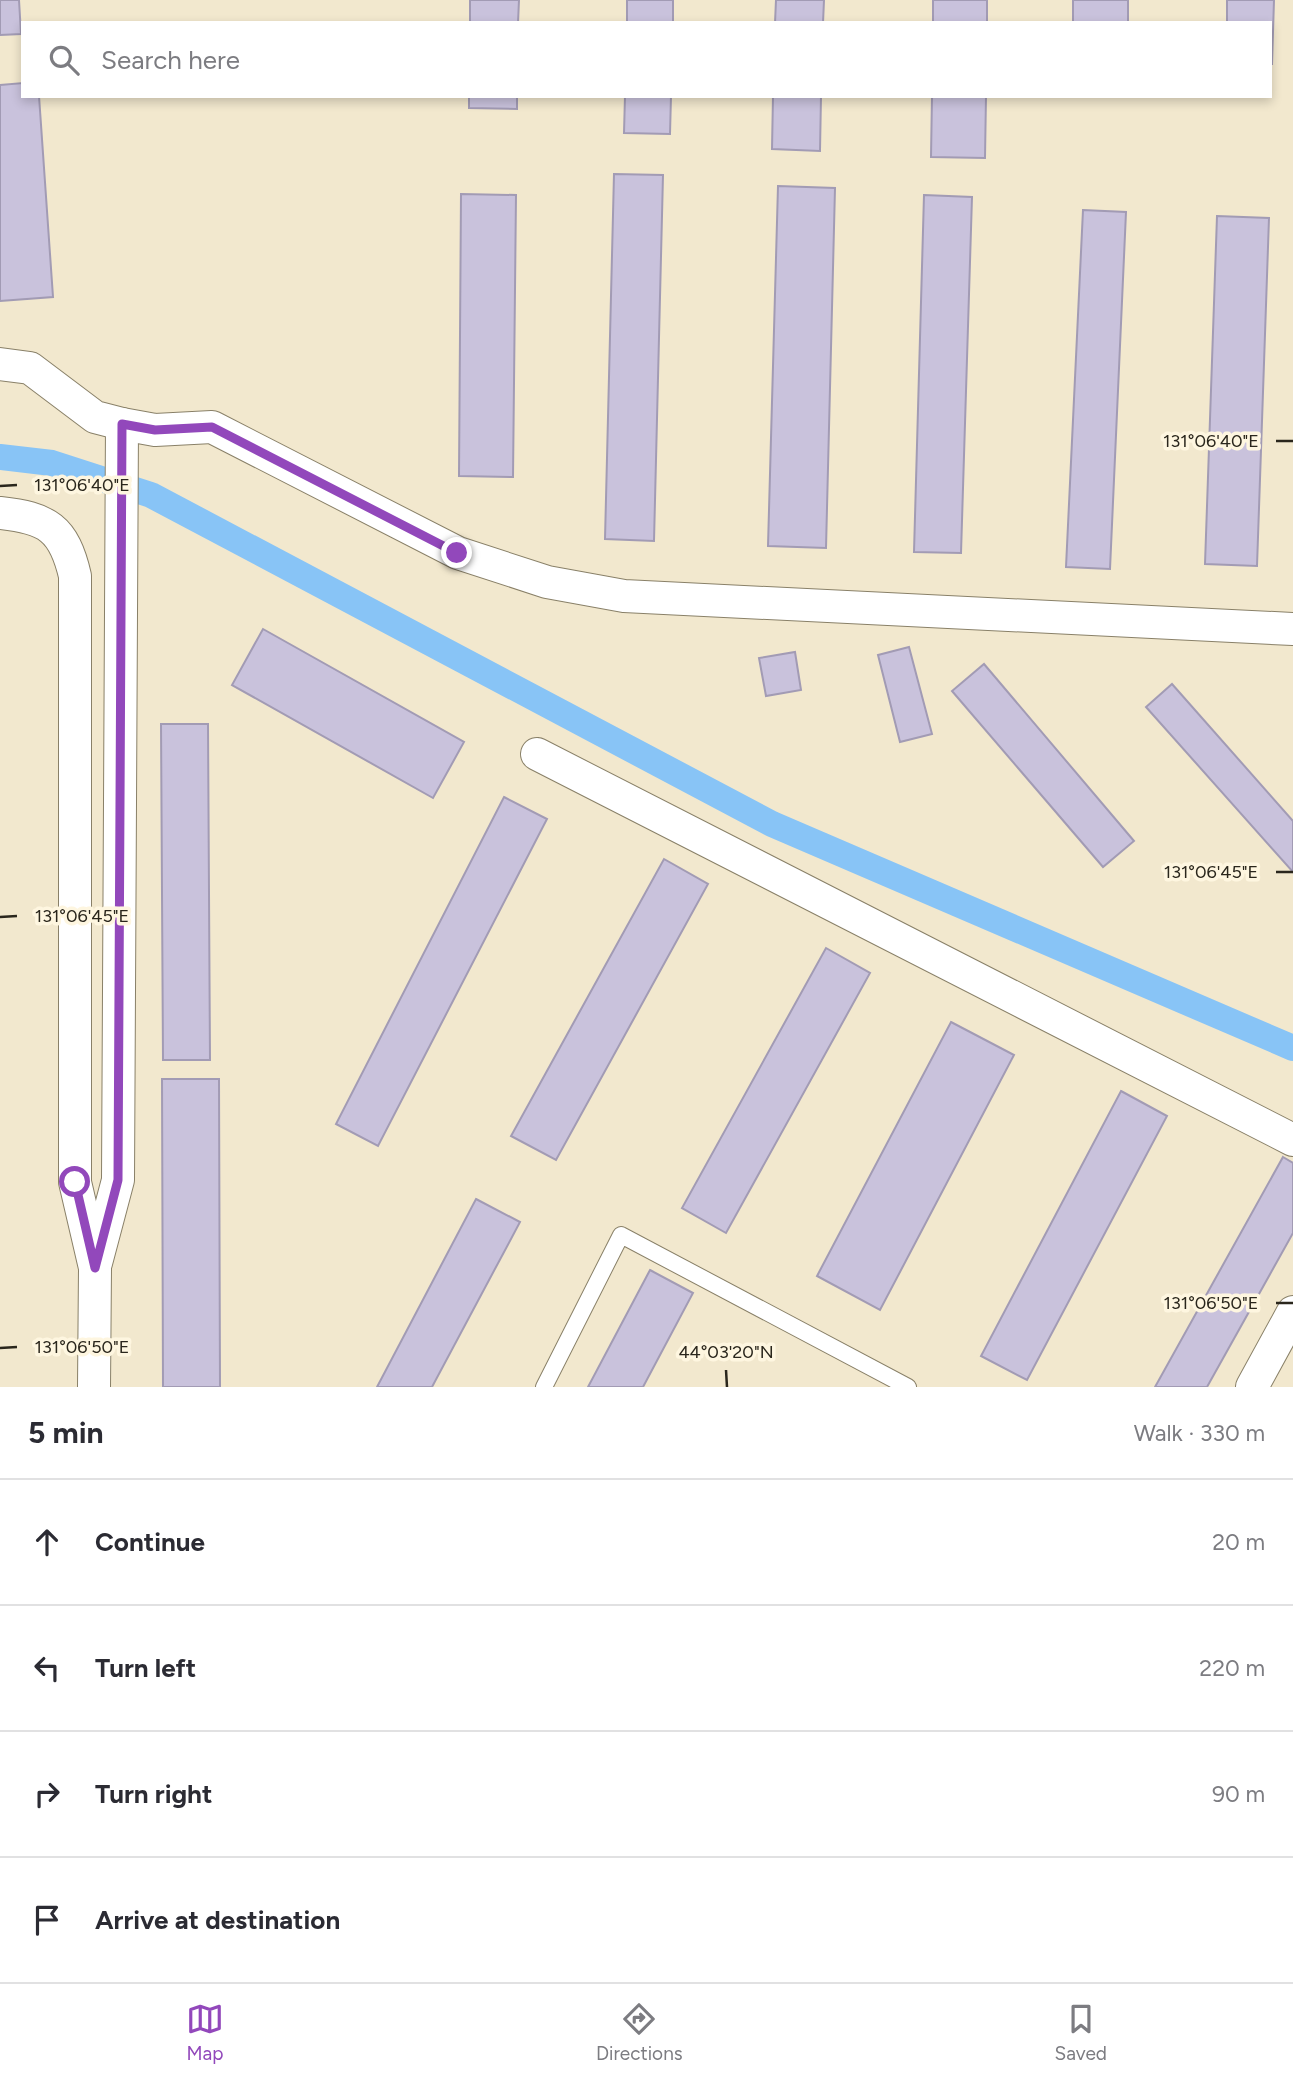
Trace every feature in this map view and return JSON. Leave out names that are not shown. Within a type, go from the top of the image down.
[{"type":"street","points":[[0,364],[30,368],[95,417],[155,430],[212,427],[457,553],[547,582],[624,596],[1293,629]]},
{"type":"street","points":[[95,1268],[118,1180],[122,424]]},
{"type":"street","points":[[0,513],[24,515],[49,526],[61,536],[70,554],[75,576],[75,1182],[95,1268],[94,1387]]},
{"type":"street","points":[[537,754],[1293,1140]]},
{"type":"street","points":[[1252,1387],[1293,1312]]},
{"type":"lane","points":[[544,1387],[621,1236],[908,1387]]},
{"type":"building","points":[[0,0],[19,0],[21,34],[0,35]]},
{"type":"building","points":[[470,0],[519,0],[518,21],[470,21]]},
{"type":"building","points":[[627,0],[673,0],[673,21],[627,21]]},
{"type":"building","points":[[776,0],[824,0],[823,21],[775,21]]},
{"type":"building","points":[[933,0],[987,0],[987,21],[933,21]]},
{"type":"building","points":[[1073,0],[1128,0],[1128,21],[1073,21]]},
{"type":"building","points":[[1227,0],[1274,0],[1272,64],[1272,21],[1227,21]]},
{"type":"building","points":[[21,83],[21,98],[39,98],[53,297],[0,301],[0,85]]},
{"type":"building","points":[[469,98],[517,98],[517,109],[469,108]]},
{"type":"building","points":[[625,98],[671,98],[670,134],[624,133]]},
{"type":"building","points":[[773,98],[821,98],[820,151],[772,149]]},
{"type":"building","points":[[932,98],[986,98],[985,158],[931,157]]},
{"type":"building","points":[[614,174],[663,175],[654,541],[605,539]]},
{"type":"building","points":[[778,186],[835,188],[826,548],[768,546]]},
{"type":"building","points":[[461,194],[516,195],[513,477],[459,476]]},
{"type":"building","points":[[924,195],[972,197],[961,553],[914,552]]},
{"type":"building","points":[[1083,210],[1126,212],[1110,569],[1066,567]]},
{"type":"building","points":[[1217,216],[1269,218],[1257,566],[1205,564]]},
{"type":"building","points":[[263,629],[464,742],[433,798],[232,685]]},
{"type":"building","points":[[909,647],[932,734],[900,742],[878,655]]},
{"type":"building","points":[[795,652],[801,690],[766,696],[759,658]]},
{"type":"building","points":[[984,664],[1134,841],[1103,867],[952,691]]},
{"type":"building","points":[[1172,684],[1293,821],[1293,872],[1146,707]]},
{"type":"building","points":[[161,724],[208,724],[210,1060],[163,1060]]},
{"type":"building","points":[[504,797],[547,819],[378,1146],[336,1124]]},
{"type":"building","points":[[664,859],[708,884],[556,1160],[511,1136]]},
{"type":"building","points":[[826,948],[870,973],[726,1233],[682,1208]]},
{"type":"building","points":[[951,1022],[1014,1055],[880,1310],[817,1276]]},
{"type":"building","points":[[162,1079],[219,1079],[220,1387],[163,1387]]},
{"type":"building","points":[[1121,1091],[1167,1116],[1027,1380],[981,1356]]},
{"type":"building","points":[[1283,1157],[1293,1163],[1293,1233],[1207,1387],[1155,1387]]},
{"type":"building","points":[[476,1199],[520,1222],[432,1387],[377,1387]]},
{"type":"building","points":[[650,1270],[693,1293],[643,1387],[588,1387]]},
{"type":"waterway","points":[[0,457],[52,463],[151,495],[772,824],[1293,1048]]},
{"type":"route","points":[[75,1182],[95,1268],[118,1180],[122,424],[155,430],[212,427],[457,553]]}]
